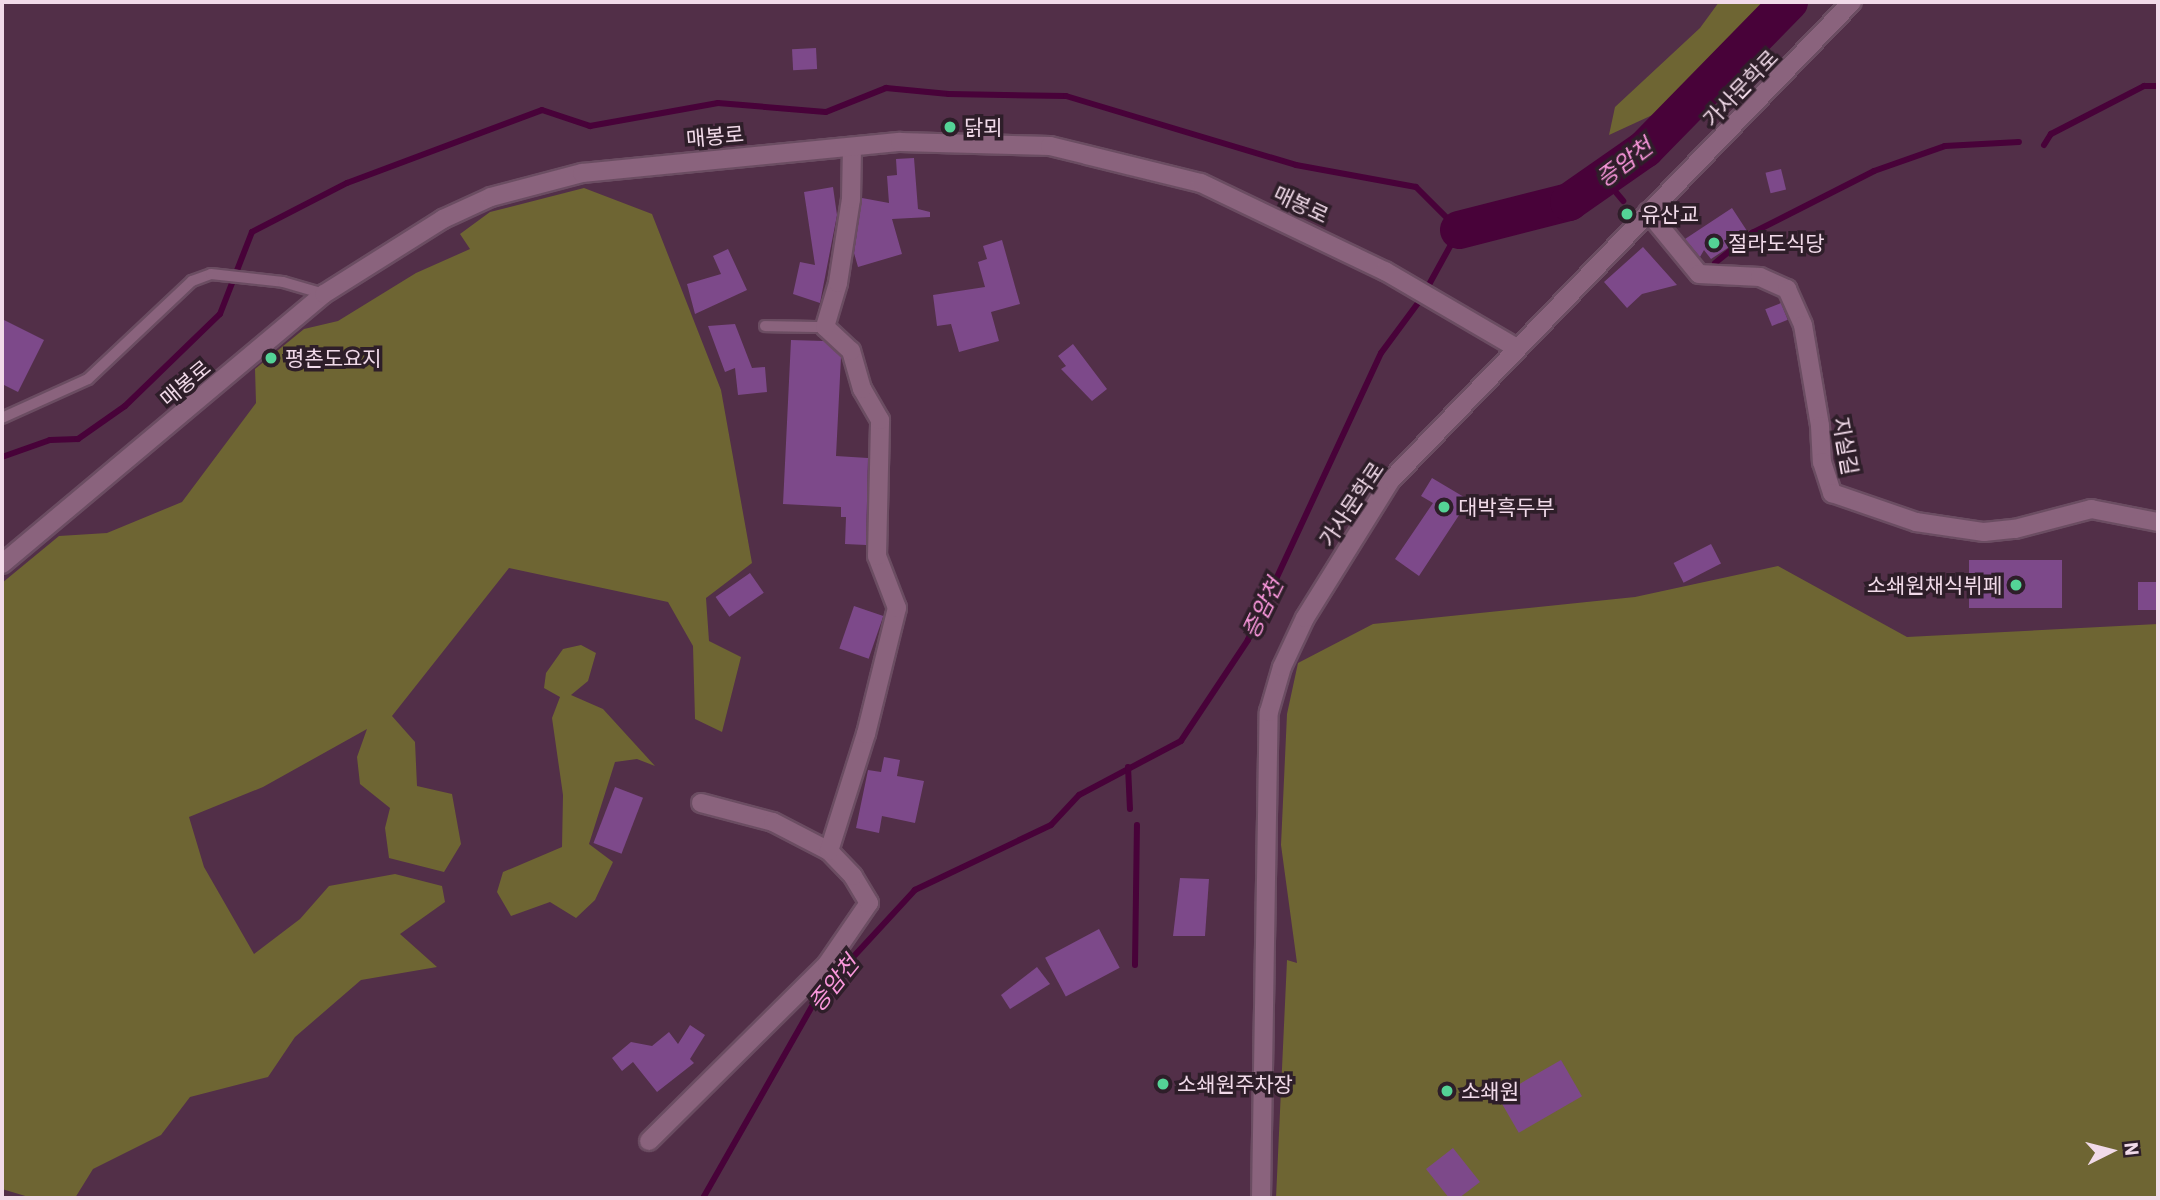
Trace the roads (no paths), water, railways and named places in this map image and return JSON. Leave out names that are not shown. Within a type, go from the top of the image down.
[{"type":"street","name":"가사문학로","points":[[1261,1198],[1267,743],[1275,688],[1305,618],[1391,480],[1515,347],[1852,2]]},
{"type":"street","name":"매봉로","points":[[2,564],[324,294],[443,219],[491,197],[551,180],[689,161],[959,141],[1074,152],[1201,183],[1385,271],[1469,317],[1515,347]]},
{"type":"street","points":[[829,851],[866,734],[897,608],[877,556],[880,420],[862,389],[851,351],[825,327],[838,283],[849,211],[852,147]]},
{"type":"street","name":"지실길","points":[[1647,212],[1699,274],[1760,277],[1787,289],[1803,325],[1821,426],[1822,462],[1832,493],[1916,522],[1984,532],[2015,529],[2091,509],[2158,522]]},
{"type":"street","points":[[649,1141],[827,964],[869,903],[853,876],[829,851],[773,822],[701,803]]},
{"type":"lane","points":[[2,418],[88,379],[192,281],[211,274],[283,282],[324,294]]},
{"type":"lane","points":[[765,326],[825,327]]},
{"type":"waterway","name":"증암천","points":[[1459,230],[1569,202],[1645,149],[1789,2]]},
{"type":"waterway","points":[[2044,145],[2051,134],[2144,86],[2158,86]]},
{"type":"waterway","points":[[2,457],[50,440],[78,439],[125,406],[220,314],[252,232],[347,183],[542,110],[590,126],[718,103],[826,112],[886,88],[949,94],[1066,96],[1296,165],[1416,187],[1459,230],[1421,299],[1381,353],[1248,640],[1181,741],[1079,795],[1051,825],[915,890],[819,994],[703,1198]]},
{"type":"waterway","points":[[1715,263],[1752,233],[1874,171],[1945,146],[2019,142]]},
{"type":"waterway","points":[[1604,178],[1623,201]]},
{"type":"waterway","points":[[1128,767],[1130,809]]},
{"type":"waterway","points":[[1135,965],[1137,825]]},
{"type":"place","name":"닭뫼","points":[[950,127]]},
{"type":"place","name":"유산교","points":[[1627,214]]},
{"type":"place","name":"절라도식당","points":[[1714,243]]},
{"type":"place","name":"평촌도요지","points":[[271,358]]},
{"type":"place","name":"대박흑두부","points":[[1444,507]]},
{"type":"place","name":"소쇄원채식뷔페","points":[[2016,585]]},
{"type":"place","name":"소쇄원주차장","points":[[1163,1084]]},
{"type":"place","name":"소쇄원","points":[[1447,1091]]}]
